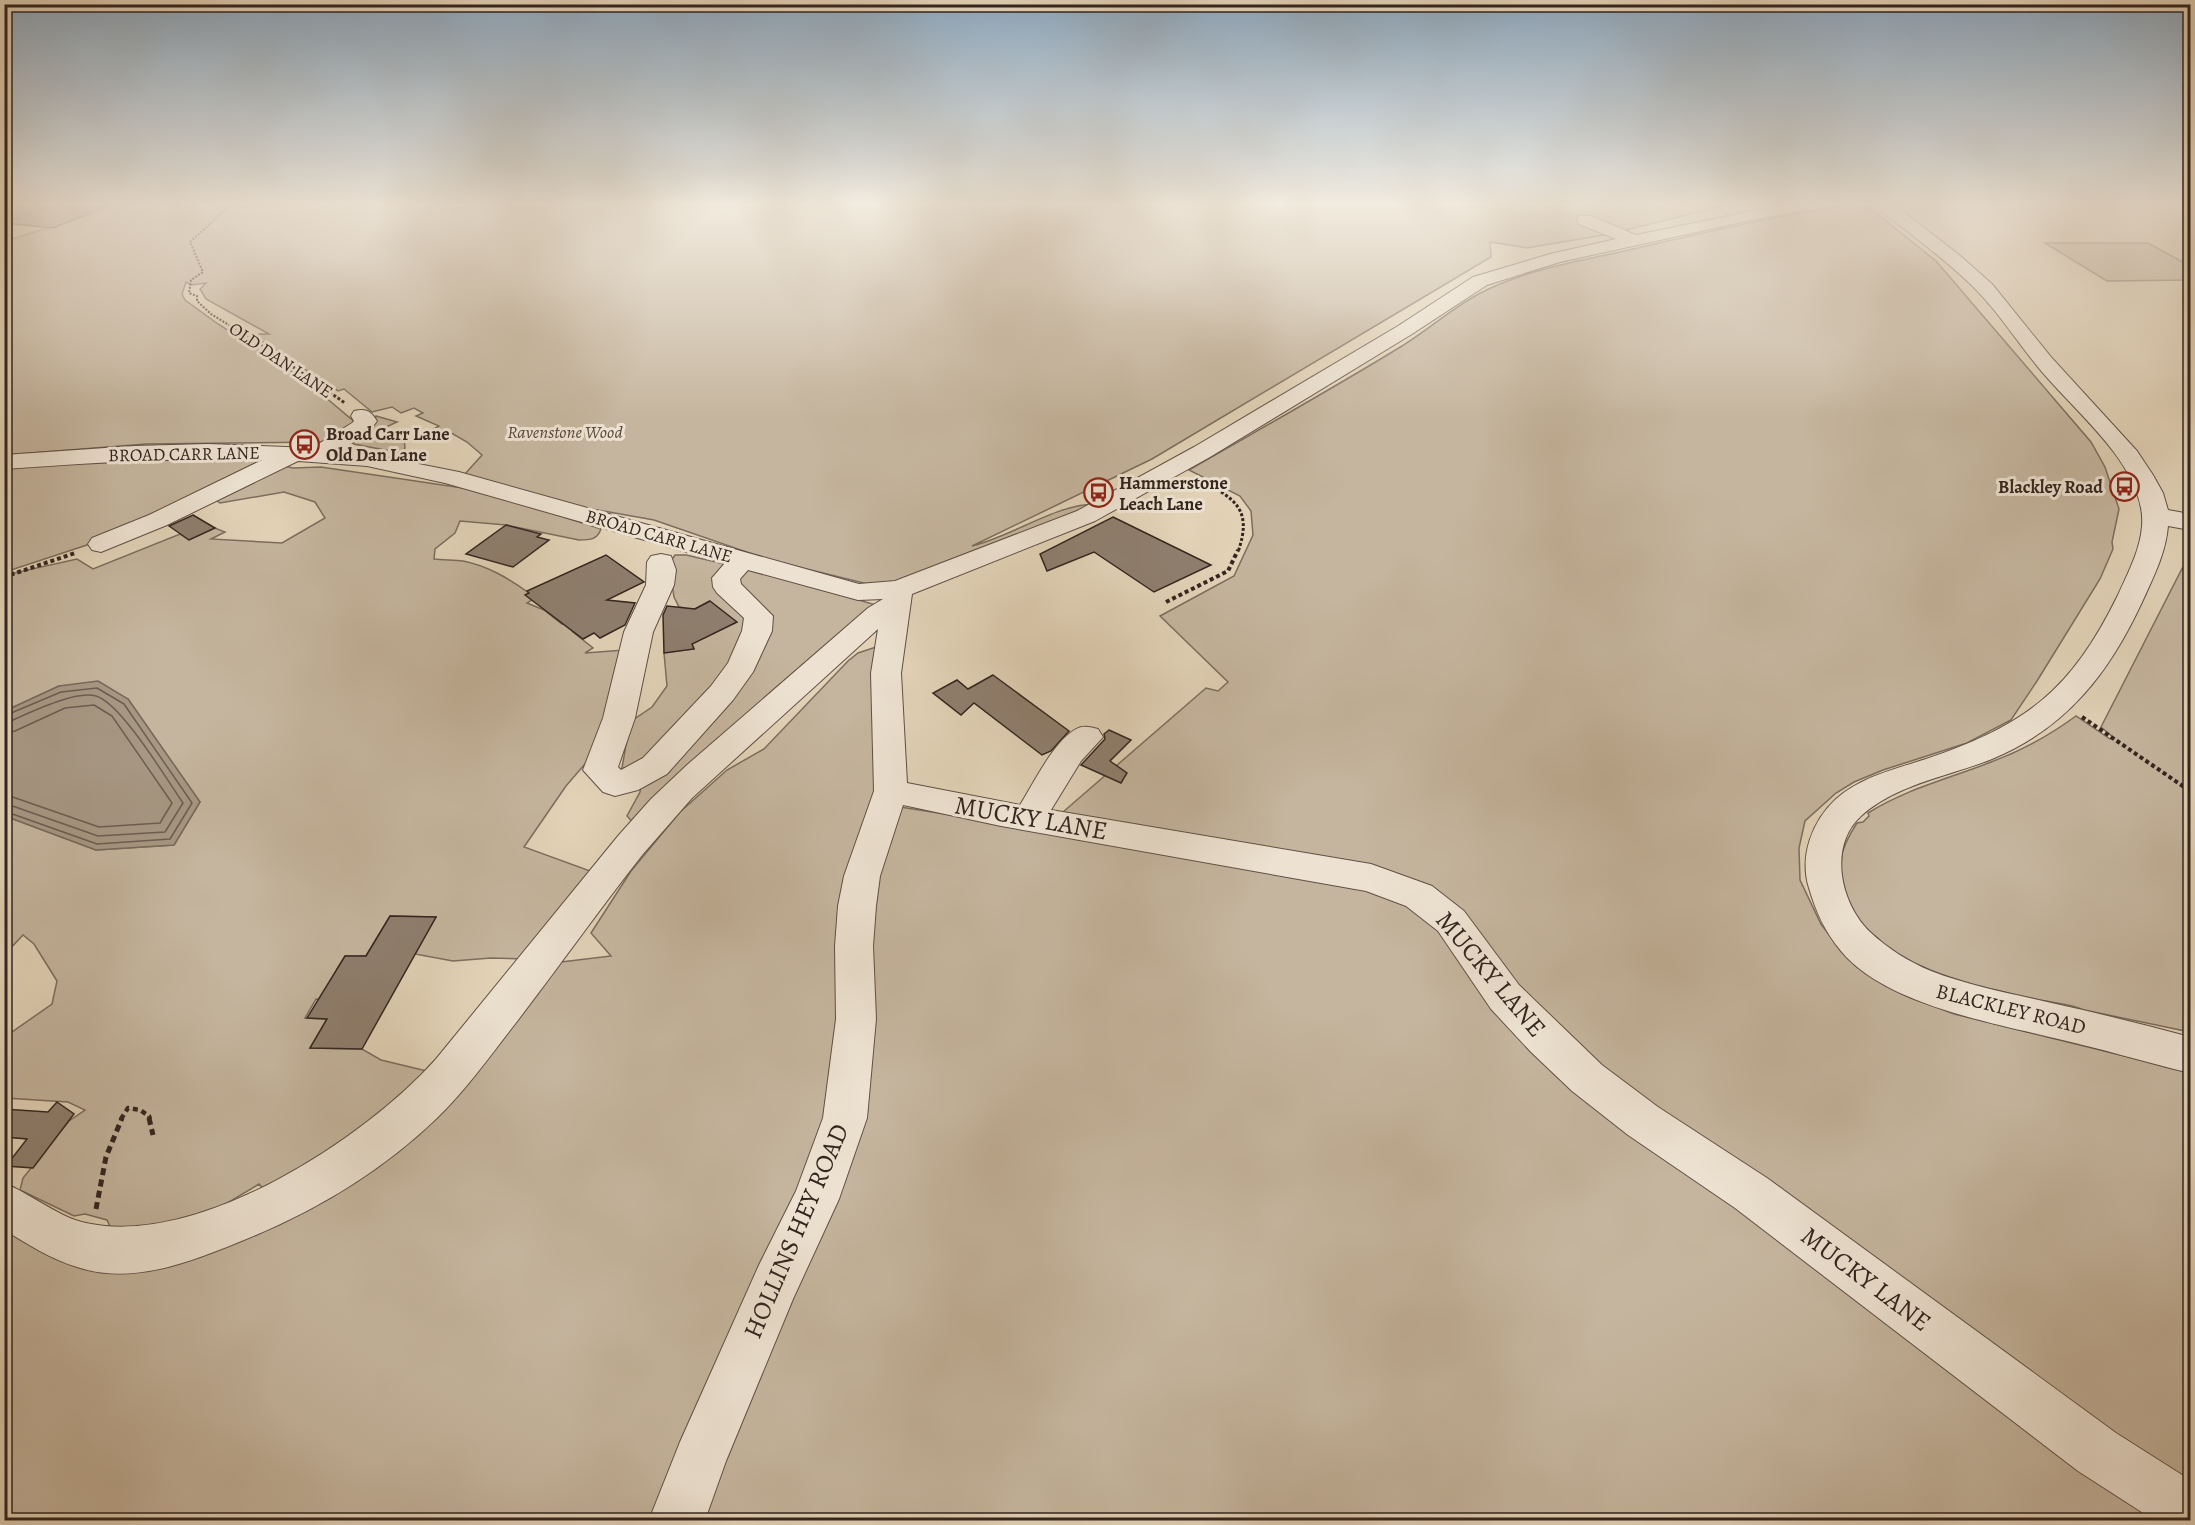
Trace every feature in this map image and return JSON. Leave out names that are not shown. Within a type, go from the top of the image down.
[{"type":"street","points":[[1449,280],[1470,286],[1500,274]]},
{"type":"street","points":[[1968,274],[1985,288],[2054,373],[2120,446],[2148,491],[2156,516],[2190,522]]},
{"type":"street","name":"BROAD CARR LANE","points":[[4,462],[134,453],[208,451],[305,454],[367,459],[450,477],[858,592],[898,597],[1086,516],[1174,468],[1405,330],[1470,286]]},
{"type":"street","points":[[101,543],[158,520],[360,428],[366,422],[362,416]]},
{"type":"street","name":"BLACKLEY ROAD","points":[[2156,516],[2154,536],[2123,614],[2085,672],[2066,694],[2031,724],[2002,742],[1905,777],[1860,798],[1835,823],[1823,851],[1822,867],[1828,898],[1847,931],[1884,964],[1916,983],[1957,998],[2190,1055]]},
{"type":"street","points":[[661,562],[663,568],[661,584],[640,626],[619,715],[607,756],[600,770],[615,784],[626,782],[655,765],[722,693],[742,665],[757,631],[759,616],[727,587],[726,578],[742,560]]},
{"type":"street","points":[[891,791],[886,673],[898,597]]},
{"type":"street","points":[[4,1205],[29,1217],[70,1243],[118,1252],[147,1249],[206,1233],[285,1201],[320,1180],[377,1140],[439,1086],[665,805],[697,773],[898,597]]},
{"type":"street","points":[[1029,818],[1069,753],[1088,737]]},
{"type":"street","name":"MUCKY LANE","points":[[891,791],[1029,818],[1371,878],[1419,896],[1451,921],[1505,997],[1587,1078],[1643,1120],[1751,1193],[2097,1452],[2190,1512]]},
{"type":"street","name":"HOLLINS HEY ROAD","points":[[677,1521],[699,1461],[776,1282],[816,1199],[845,1118],[856,1019],[854,946],[857,906],[862,876],[891,791]]},
{"type":"path","name":"OLD DAN LANE","points":[[199,274],[190,280],[189,293],[196,296],[196,302],[278,356],[362,416]]},
{"type":"path","points":[[1166,602],[1228,571],[1233,566],[1246,530],[1241,509],[1235,500],[1228,494],[1174,468]]},
{"type":"path","points":[[4,577],[101,543]]},
{"type":"path","points":[[2097,727],[2190,791]]},
{"type":"path","points":[[91,1248],[102,1165],[114,1130],[128,1108],[140,1110],[149,1116],[153,1135]]},
{"type":"green space","name":"Ravenstone Wood","points":[[5,274],[1462,274],[1152,459],[972,546],[1068,508],[1100,504],[884,588],[770,560],[654,520],[581,507],[464,475],[482,455],[467,442],[448,431],[443,433],[434,429],[439,426],[416,416],[423,413],[414,408],[401,413],[392,407],[372,412],[344,389],[338,391],[255,337],[259,334],[269,334],[206,299],[200,289],[206,283],[191,285],[186,282],[182,294],[185,300],[305,380],[357,424],[326,442],[146,444],[5,455]]},
{"type":"green space","points":[[1527,274],[1947,274],[2091,442],[2105,467],[2119,509],[2112,542],[2113,549],[2100,579],[2011,720],[1967,743],[1883,770],[1854,782],[1836,793],[1805,821],[1799,848],[1800,880],[1821,924],[1839,948],[1905,995],[1954,1014],[2190,1072],[2190,1500],[2138,1472],[1601,1078],[1447,907],[1063,812],[1206,688],[1218,691],[1228,682],[1160,616],[1234,576],[1253,535],[1251,511],[1240,496],[1189,470],[1402,346],[1470,299]]},
{"type":"green space","points":[[2096,274],[2190,274],[2190,280],[2107,281]]},
{"type":"green space","points":[[376,416],[397,422],[384,428],[404,438],[405,448],[401,453],[348,443],[375,420]]},
{"type":"green space","points":[[131,458],[269,459],[266,462],[293,468],[321,467],[483,491],[601,529],[593,539],[579,540],[506,525],[460,521],[455,533],[435,549],[434,559],[472,563],[498,573],[513,582],[529,593],[526,595],[532,600],[527,603],[544,610],[562,624],[566,622],[573,632],[593,648],[585,653],[624,650],[597,750],[566,786],[524,847],[593,872],[527,959],[491,958],[453,961],[415,954],[436,917],[390,916],[366,956],[345,956],[337,969],[345,1000],[316,999],[305,1018],[327,1019],[310,1048],[362,1049],[381,1060],[431,1072],[420,1092],[267,1193],[259,1184],[206,1216],[112,1231],[107,1220],[85,1214],[74,1216],[20,1190],[23,1178],[69,1121],[85,1110],[68,1102],[5,1098],[5,1037],[52,1004],[57,981],[34,944],[23,935],[5,954],[5,816],[96,850],[174,845],[200,802],[128,699],[59,686],[5,711],[5,575],[77,559],[93,569],[180,534],[189,540],[215,528],[225,532],[211,539],[282,543],[325,518],[315,502],[284,492],[220,503],[206,493],[90,544],[5,572],[5,468]]},
{"type":"green space","points":[[2190,553],[2190,1032],[1954,979],[1901,956],[1878,940],[1859,920],[1846,896],[1841,876],[1843,850],[1857,823],[1863,822],[1869,816],[1868,813],[1897,797],[2024,748],[2076,716],[2110,739],[2114,738],[2101,727]]},
{"type":"green space","points":[[675,555],[686,555],[780,577],[876,605],[707,748],[636,826],[627,816],[640,792],[643,769],[622,768],[630,722],[652,707],[667,686],[664,653],[694,649],[687,634],[710,601],[689,612],[679,607],[674,597],[669,564]]},
{"type":"green space","points":[[879,646],[878,800],[833,1111],[704,1417],[664,1520],[5,1520],[4,1236],[18,1229],[65,1254],[295,1203],[553,963],[611,956],[591,933],[631,871],[680,812],[727,770],[764,749],[848,661],[858,653]]},
{"type":"green space","points":[[900,807],[1244,860],[1414,901],[1500,1005],[2121,1486],[2185,1520],[690,1520],[792,1275],[866,908]]},
{"type":"water","points":[[98,681],[128,699],[200,802],[174,845],[96,850],[5,816],[5,711],[59,686]]},
{"type":"building","points":[[193,515],[215,528],[189,540],[169,526]]},
{"type":"building","points":[[1113,517],[1211,565],[1154,592],[1094,552],[1047,571],[1040,554]]},
{"type":"building","points":[[506,525],[541,534],[537,537],[549,540],[513,567],[466,554]]},
{"type":"building","points":[[606,555],[644,582],[607,600],[635,603],[625,625],[600,638],[594,633],[583,639],[525,595],[529,593],[527,591]]},
{"type":"building","points":[[710,601],[737,622],[692,644],[694,649],[664,653],[663,615],[667,606],[695,609]]},
{"type":"building","points":[[993,675],[1069,731],[1051,751],[1042,755],[974,703],[961,715],[933,693],[957,680],[968,689]]},
{"type":"building","points":[[1109,730],[1131,740],[1110,761],[1127,773],[1121,783],[1081,765],[1105,739],[1104,734]]},
{"type":"building","points":[[390,916],[436,917],[362,1049],[310,1048],[327,1019],[307,1018],[345,956],[366,956]]},
{"type":"building","points":[[57,1102],[74,1114],[33,1168],[6,1166],[27,1139],[4,1137],[4,1109],[48,1112]]},
{"type":"place","name":"Broad Carr Lane Old Dan Lane","points":[[305,444]]},
{"type":"place","name":"Blackley Road","points":[[2124,487]]},
{"type":"place","name":"Hammerstone Leach Lane","points":[[1098,493]]}]
